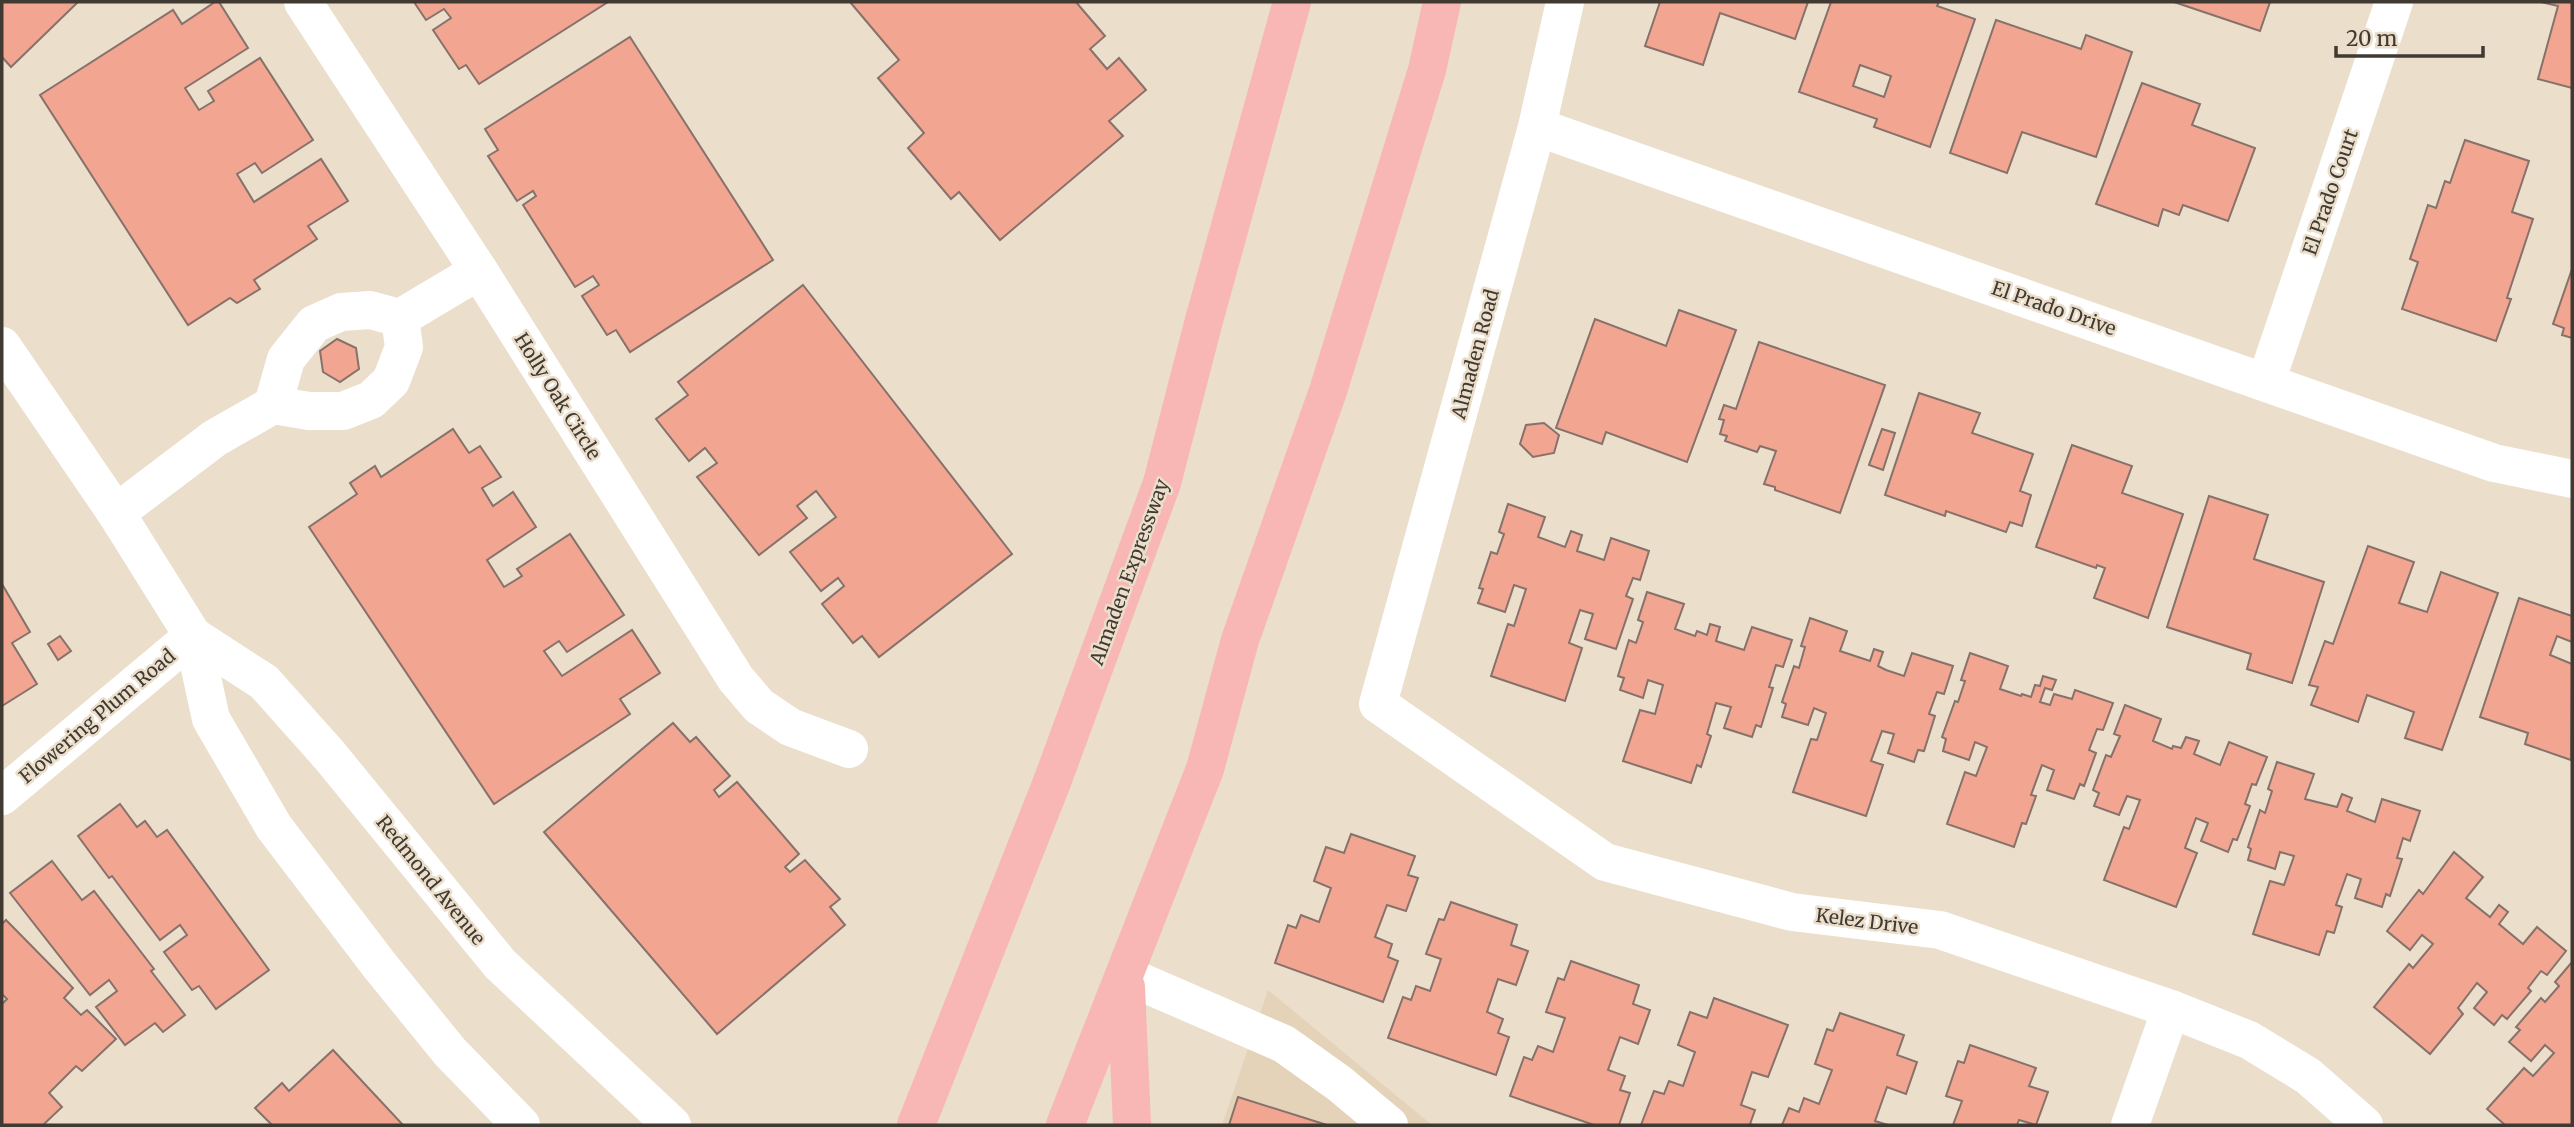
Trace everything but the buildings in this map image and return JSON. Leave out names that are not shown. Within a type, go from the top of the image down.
[{"type":"main road","name":"Almaden Expressway","points":[[916,1125],[1052,782],[1163,482],[1203,324],[1292,2]]},
{"type":"main road","points":[[1065,1125],[1205,768],[1240,640],[1328,391],[1427,70],[1442,2]]},
{"type":"main road","points":[[1125,975],[1132,1125]]},
{"type":"street","name":"Holly Oak Circle","points":[[303,2],[479,271],[736,679],[759,706],[790,727],[849,749]]},
{"type":"street","name":"Almaden Road","points":[[1378,704],[1537,127],[1565,2]]},
{"type":"street","name":"El Prado Court","points":[[2266,382],[2394,2]]},
{"type":"street","name":"El Prado Drive","points":[[1537,127],[2494,463],[2572,479]]},
{"type":"street","points":[[273,405],[286,359],[314,324],[341,312],[370,310],[400,318],[479,271]]},
{"type":"street","points":[[116,513],[215,438],[273,405],[309,411],[343,411],[370,400],[391,381],[404,346],[400,318]]},
{"type":"street","name":"Redmond Avenue","points":[[2,346],[116,513],[192,636],[211,719],[274,827],[380,966],[450,1052],[521,1125]]},
{"type":"street","name":"Redmond Avenue","points":[[192,636],[264,681],[330,756],[500,964],[671,1125]]},
{"type":"street","name":"Flowering Plum Road","points":[[2,796],[192,636]]},
{"type":"street","name":"Kelez Drive","points":[[1378,704],[1605,862],[1792,912],[1940,929],[2171,1009],[2249,1040],[2285,1061],[2308,1076],[2364,1125]]},
{"type":"street","points":[[1125,975],[1283,1044],[1340,1083],[1389,1125]]},
{"type":"street","points":[[2130,1125],[2171,1009]]},
{"type":"shaded area","points":[[1268,990],[1432,1125],[1222,1125]]}]
